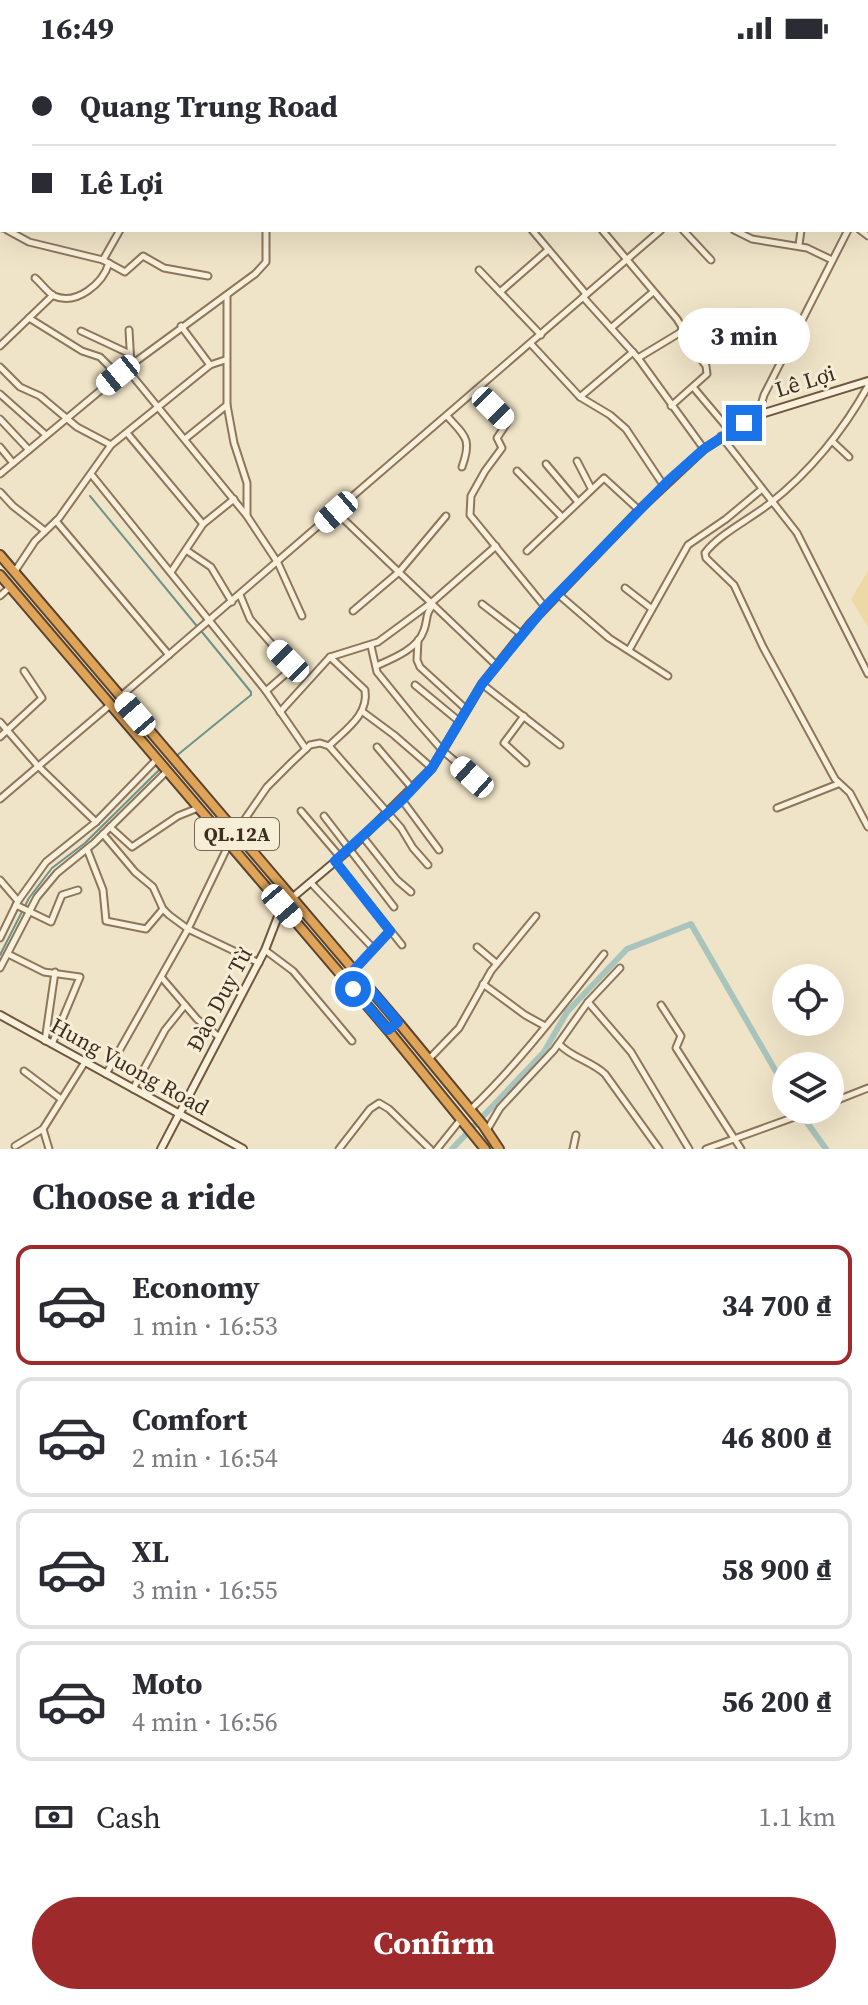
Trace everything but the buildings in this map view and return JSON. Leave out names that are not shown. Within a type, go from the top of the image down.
[{"type":"highway","name":"QL.12A","points":[[0,555],[398,1022],[485,1127],[499,1149]]},
{"type":"highway","name":"QL.12A","points":[[0,575],[388,1030],[485,1149]]},
{"type":"highway","points":[[110,705],[120,697]]},
{"type":"highway","points":[[155,757],[164,747]]},
{"type":"highway","points":[[175,780],[185,772]]},
{"type":"highway","points":[[198,808],[208,800]]},
{"type":"highway","points":[[282,906],[292,898]]},
{"type":"highway","points":[[388,1030],[398,1022]]},
{"type":"street","points":[[11,232],[29,242],[106,262],[126,272],[140,257],[145,256],[164,268],[208,276]]},
{"type":"street","points":[[35,278],[53,295],[78,296],[103,279],[106,262],[119,232]]},
{"type":"street","points":[[0,473],[128,366],[255,274],[266,262],[266,232]]},
{"type":"street","points":[[534,232],[638,358],[704,449]]},
{"type":"street","points":[[604,232],[680,323],[681,332],[708,370],[671,406]]},
{"type":"street","points":[[120,697],[659,232]]},
{"type":"street","points":[[685,232],[711,260]]},
{"type":"street","points":[[738,232],[752,239],[799,245],[832,260]]},
{"type":"street","points":[[799,245],[801,232]]},
{"type":"street","points":[[758,415],[764,395],[847,232]]},
{"type":"street","points":[[500,292],[548,250]]},
{"type":"street","points":[[479,270],[541,335]]},
{"type":"street","points":[[611,328],[653,292]]},
{"type":"street","points":[[227,294],[227,405],[234,443],[247,483],[247,516]]},
{"type":"street","points":[[0,346],[53,295]]},
{"type":"street","points":[[29,318],[82,351],[103,359],[118,375]]},
{"type":"street","points":[[181,326],[210,365]]},
{"type":"street","points":[[129,330],[128,366],[247,516],[278,563],[302,616]]},
{"type":"street","points":[[81,331],[128,353]]},
{"type":"street","points":[[638,358],[681,332]]},
{"type":"street","points":[[531,344],[580,397],[626,429],[664,486]]},
{"type":"street","points":[[580,397],[633,352]]},
{"type":"street","points":[[14,572],[35,541],[56,521],[111,445],[210,365],[225,360]]},
{"type":"street","points":[[0,367],[20,387],[33,392],[85,433],[111,445]]},
{"type":"street","points":[[868,383],[832,441],[773,502],[707,549],[705,555],[734,585],[763,647],[838,784],[850,793],[868,827]]},
{"type":"street","name":"Lê Lợi","points":[[292,898],[312,884],[413,789],[432,768],[482,684],[521,634],[639,510],[704,449],[758,415],[868,383]]},
{"type":"street","points":[[693,387],[730,431]]},
{"type":"street","points":[[476,390],[507,423],[497,438],[502,448],[470,499],[470,515],[545,607]]},
{"type":"street","points":[[0,394],[46,435]]},
{"type":"street","points":[[185,439],[227,405]]},
{"type":"street","points":[[447,416],[467,439],[462,467]]},
{"type":"street","points":[[0,419],[29,450]]},
{"type":"street","points":[[127,433],[203,524]]},
{"type":"street","points":[[721,436],[802,542],[868,674]]},
{"type":"street","points":[[832,441],[849,457]]},
{"type":"street","points":[[0,447],[13,463]]},
{"type":"street","points":[[577,461],[591,488]]},
{"type":"street","points":[[546,464],[578,502]]},
{"type":"street","points":[[517,471],[562,517]]},
{"type":"street","points":[[91,474],[266,691],[306,749]]},
{"type":"street","points":[[527,551],[601,479],[607,478],[639,510]]},
{"type":"street","points":[[629,650],[688,545],[762,489]]},
{"type":"street","points":[[0,492],[45,531]]},
{"type":"street","points":[[171,572],[203,524],[234,499]]},
{"type":"street","points":[[336,512],[496,665]]},
{"type":"street","points":[[353,611],[399,572],[446,516]]},
{"type":"street","points":[[56,521],[169,655]]},
{"type":"street","points":[[280,712],[330,657],[371,646],[432,604],[496,546]]},
{"type":"street","points":[[186,550],[211,567],[232,602]]},
{"type":"street","points":[[0,596],[10,587]]},
{"type":"street","points":[[625,588],[652,609]]},
{"type":"street","points":[[558,594],[600,631],[668,676]]},
{"type":"street","points":[[240,595],[250,619],[290,665],[289,671],[266,691]]},
{"type":"street","points":[[376,666],[402,653],[418,640],[432,604]]},
{"type":"street","points":[[482,604],[521,634]]},
{"type":"street","points":[[418,640],[418,664],[467,710]]},
{"type":"street","points":[[371,646],[382,677],[443,751],[487,788]]},
{"type":"street","points":[[329,746],[363,712],[367,695],[330,657]]},
{"type":"street","points":[[0,737],[42,698],[24,671]]},
{"type":"street","points":[[482,684],[560,745]]},
{"type":"street","points":[[415,685],[460,722]]},
{"type":"street","points":[[0,799],[110,705]]},
{"type":"street","points":[[363,712],[432,768]]},
{"type":"street","points":[[524,716],[504,743],[526,763]]},
{"type":"street","points":[[0,722],[38,766],[96,822]]},
{"type":"street","points":[[236,832],[272,781],[316,743],[329,746],[389,813],[428,865]]},
{"type":"street","points":[[377,747],[413,789]]},
{"type":"street","points":[[0,938],[22,908],[46,862],[96,822],[155,757]]},
{"type":"street","points":[[0,968],[8,954],[22,908],[167,771]]},
{"type":"street","points":[[777,808],[838,784]]},
{"type":"street","points":[[402,800],[439,850]]},
{"type":"street","points":[[110,827],[132,847],[178,816],[198,808]]},
{"type":"street","points":[[301,811],[402,945]]},
{"type":"street","points":[[324,816],[394,907]]},
{"type":"street","points":[[103,834],[135,872],[153,887],[163,909],[188,929],[259,963]]},
{"type":"street","points":[[363,837],[397,880],[411,892]]},
{"type":"street","points":[[106,1075],[188,929],[229,844]]},
{"type":"street","points":[[87,849],[103,890],[106,921],[146,929],[163,909]]},
{"type":"street","points":[[0,880],[22,908],[51,922],[62,895],[78,890]]},
{"type":"street","points":[[312,884],[373,948]]},
{"type":"street","name":"Đào Duy Từ","points":[[161,1149],[259,963],[282,906]]},
{"type":"street","points":[[429,1059],[459,1028],[496,963],[536,916]]},
{"type":"street","points":[[354,970],[390,931]]},
{"type":"street","points":[[477,947],[496,963]]},
{"type":"street","points":[[265,950],[287,965],[352,1041]]},
{"type":"street","points":[[8,954],[44,972],[80,977],[49,1042]]},
{"type":"street","points":[[472,1111],[604,954]]},
{"type":"street","points":[[485,1127],[559,1044],[588,1002],[620,968]]},
{"type":"street","points":[[49,1042],[55,972]]},
{"type":"street","points":[[161,978],[219,1037]]},
{"type":"street","points":[[483,984],[545,1026]]},
{"type":"street","points":[[588,1002],[631,1052],[689,1149]]},
{"type":"street","points":[[133,1090],[165,1030],[185,1005]]},
{"type":"street","points":[[661,1005],[681,1036],[676,1048],[741,1149]]},
{"type":"street","name":"Hung Vuong Road","points":[[0,1015],[243,1149]]},
{"type":"street","points":[[559,1044],[571,1055],[594,1065],[605,1074],[659,1149]]},
{"type":"street","points":[[15,1146],[43,1129],[85,1062]]},
{"type":"street","points":[[24,1071],[61,1099]]},
{"type":"street","points":[[844,1097],[868,1088]]},
{"type":"street","points":[[339,1149],[370,1109],[379,1103],[430,1149]]},
{"type":"street","points":[[437,1149],[462,1119]]},
{"type":"street","points":[[706,1149],[778,1124]]},
{"type":"street","points":[[43,1129],[49,1149]]},
{"type":"street","points":[[573,1149],[576,1135]]},
{"type":"sand","points":[[868,571],[868,627],[851,599]]},
{"type":"waterway","points":[[90,496],[196,625]]},
{"type":"waterway","points":[[175,757],[251,695],[202,632]]},
{"type":"waterway","points":[[0,955],[29,898],[52,868],[85,843],[159,770]]},
{"type":"waterway","points":[[452,1149],[544,1052],[567,1012],[627,949],[691,924],[772,1065]]},
{"type":"waterway","points":[[808,1124],[826,1149]]},
{"type":"route","points":[[353,989],[388,1030],[398,1022],[354,970],[390,931],[335,861],[432,768],[482,684],[545,607],[668,481],[721,436],[744,423]]}]
